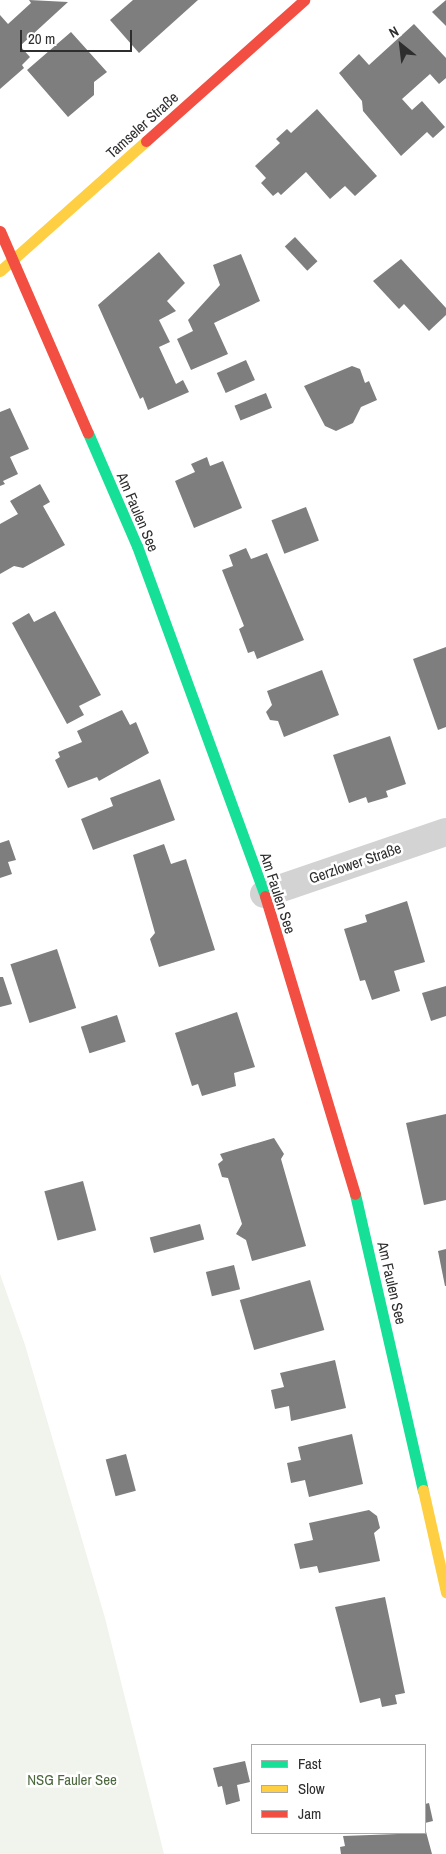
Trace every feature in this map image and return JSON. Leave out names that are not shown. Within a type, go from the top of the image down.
[{"type":"street","name":"Tamseler Straße","points":[[0,272],[304,0]]},
{"type":"street","name":"Am Faulen See","points":[[0,231],[137,546],[264,894],[364,1225],[446,1592]]},
{"type":"street","name":"Gerzlower Straße","points":[[264,894],[446,832]]},
{"type":"green space","name":"NSG Fauler See","points":[[0,1274],[25,1345],[105,1618],[164,1854],[0,1854]]},
{"type":"building","points":[[29,0],[68,2],[20,46],[30,57],[22,65],[24,68],[0,89],[0,15],[8,24],[31,3]]},
{"type":"building","points":[[133,0],[198,0],[139,53],[110,20]]},
{"type":"building","points":[[446,0],[446,26],[432,12]]},
{"type":"building","points":[[414,24],[446,58],[446,78],[439,84],[430,74],[402,99],[412,110],[422,101],[445,127],[433,138],[427,132],[401,156],[363,111],[362,101],[339,73],[359,54],[369,65]]},
{"type":"building","points":[[71,32],[107,72],[94,82],[94,95],[68,117],[27,70]]},
{"type":"building","points":[[317,109],[377,176],[355,196],[345,186],[330,199],[306,172],[281,195],[278,192],[273,196],[261,183],[266,178],[255,166],[280,143],[276,139],[287,129],[291,133]]},
{"type":"building","points":[[295,237],[318,261],[307,271],[285,247]]},
{"type":"building","points":[[159,252],[185,283],[167,301],[176,311],[159,320],[170,342],[159,347],[176,384],[183,380],[189,392],[148,410],[143,397],[140,399],[98,305]]},
{"type":"building","points":[[241,254],[260,301],[214,323],[228,354],[191,370],[177,339],[193,331],[188,320],[220,285],[213,265]]},
{"type":"building","points":[[401,259],[446,308],[446,315],[429,331],[404,304],[399,309],[373,281]]},
{"type":"building","points":[[246,360],[255,380],[226,393],[217,373]]},
{"type":"building","points":[[352,366],[360,369],[365,383],[369,381],[377,400],[361,407],[353,423],[336,431],[325,426],[304,386]]},
{"type":"building","points":[[266,393],[272,408],[240,421],[234,406]]},
{"type":"building","points":[[10,408],[29,449],[10,457],[18,474],[3,481],[5,484],[0,486],[0,412]]},
{"type":"building","points":[[207,457],[210,466],[223,461],[242,508],[194,528],[175,481],[195,472],[191,464]]},
{"type":"building","points":[[40,484],[50,502],[43,506],[65,545],[23,568],[14,566],[0,574],[0,524],[18,514],[10,501]]},
{"type":"building","points":[[306,507],[319,541],[284,554],[271,520]]},
{"type":"building","points":[[246,548],[251,559],[267,553],[304,640],[257,659],[254,651],[248,653],[239,629],[244,626],[222,570],[233,566],[229,555]]},
{"type":"building","points":[[55,611],[101,695],[79,706],[84,715],[67,724],[12,623],[29,613],[34,622]]},
{"type":"building","points":[[446,647],[446,727],[438,730],[413,659]]},
{"type":"building","points":[[322,670],[339,715],[284,737],[278,721],[270,720],[266,712],[272,705],[267,691]]},
{"type":"building","points":[[122,710],[130,725],[136,722],[149,753],[99,781],[97,777],[68,788],[55,760],[60,757],[58,752],[82,742],[77,731]]},
{"type":"building","points":[[390,736],[406,784],[386,791],[388,797],[368,803],[366,797],[349,803],[333,755]]},
{"type":"building","points":[[160,779],[175,820],[93,850],[81,819],[113,806],[110,798]]},
{"type":"building","points":[[9,840],[16,860],[8,862],[12,874],[0,878],[0,843]]},
{"type":"building","points":[[164,844],[171,864],[186,859],[215,950],[159,967],[150,939],[155,933],[133,855]]},
{"type":"building","points":[[407,901],[425,962],[394,971],[400,991],[372,1000],[365,980],[360,981],[344,929],[367,922],[365,915]]},
{"type":"building","points":[[57,949],[76,1008],[30,1023],[10,964]]},
{"type":"building","points":[[0,977],[3,977],[12,1004],[0,1007]]},
{"type":"building","points":[[446,986],[446,1016],[431,1021],[422,993]]},
{"type":"building","points":[[237,1012],[255,1067],[234,1073],[236,1086],[202,1096],[198,1084],[192,1086],[175,1033]]},
{"type":"building","points":[[117,1015],[126,1042],[90,1053],[81,1027]]},
{"type":"building","points":[[446,1114],[446,1200],[424,1205],[406,1123]]},
{"type":"building","points":[[274,1138],[284,1154],[281,1159],[306,1246],[252,1261],[246,1240],[236,1234],[242,1224],[228,1178],[222,1177],[218,1164],[223,1160],[220,1154]]},
{"type":"building","points":[[83,1181],[96,1230],[58,1241],[44,1191]]},
{"type":"building","points":[[200,1224],[204,1239],[154,1253],[150,1237]]},
{"type":"building","points":[[446,1249],[446,1286],[445,1286],[438,1251]]},
{"type":"building","points":[[234,1265],[240,1289],[212,1296],[206,1272]]},
{"type":"building","points":[[310,1280],[324,1330],[254,1350],[240,1300]]},
{"type":"building","points":[[335,1360],[346,1408],[291,1421],[289,1406],[275,1409],[271,1390],[284,1387],[280,1373]]},
{"type":"building","points":[[352,1434],[363,1484],[309,1497],[305,1480],[291,1483],[287,1463],[301,1460],[298,1447]]},
{"type":"building","points":[[126,1454],[136,1491],[116,1496],[106,1459]]},
{"type":"building","points":[[369,1510],[377,1516],[380,1528],[374,1533],[380,1561],[319,1573],[317,1566],[300,1569],[294,1544],[313,1540],[309,1523]]},
{"type":"building","points":[[385,1597],[405,1693],[395,1695],[397,1704],[382,1707],[380,1698],[360,1703],[335,1607]]},
{"type":"building","points":[[245,1761],[250,1782],[237,1785],[240,1801],[226,1805],[222,1786],[218,1787],[213,1768]]},
{"type":"building","points":[[429,1803],[433,1821],[426,1823],[426,1804]]},
{"type":"building","points":[[426,1832],[432,1854],[341,1854],[340,1847],[345,1846],[343,1836],[426,1834]]},
{"type":"traffic: fast","points":[[88,433],[137,546],[265,896]]},
{"type":"traffic: fast","points":[[355,1194],[423,1490]]},
{"type":"traffic: slow","points":[[0,271],[146,141]]},
{"type":"traffic: slow","points":[[423,1490],[446,1592]]},
{"type":"traffic: jam","points":[[146,141],[304,0]]},
{"type":"traffic: jam","points":[[0,231],[88,433]]},
{"type":"traffic: jam","points":[[265,896],[355,1194]]}]
